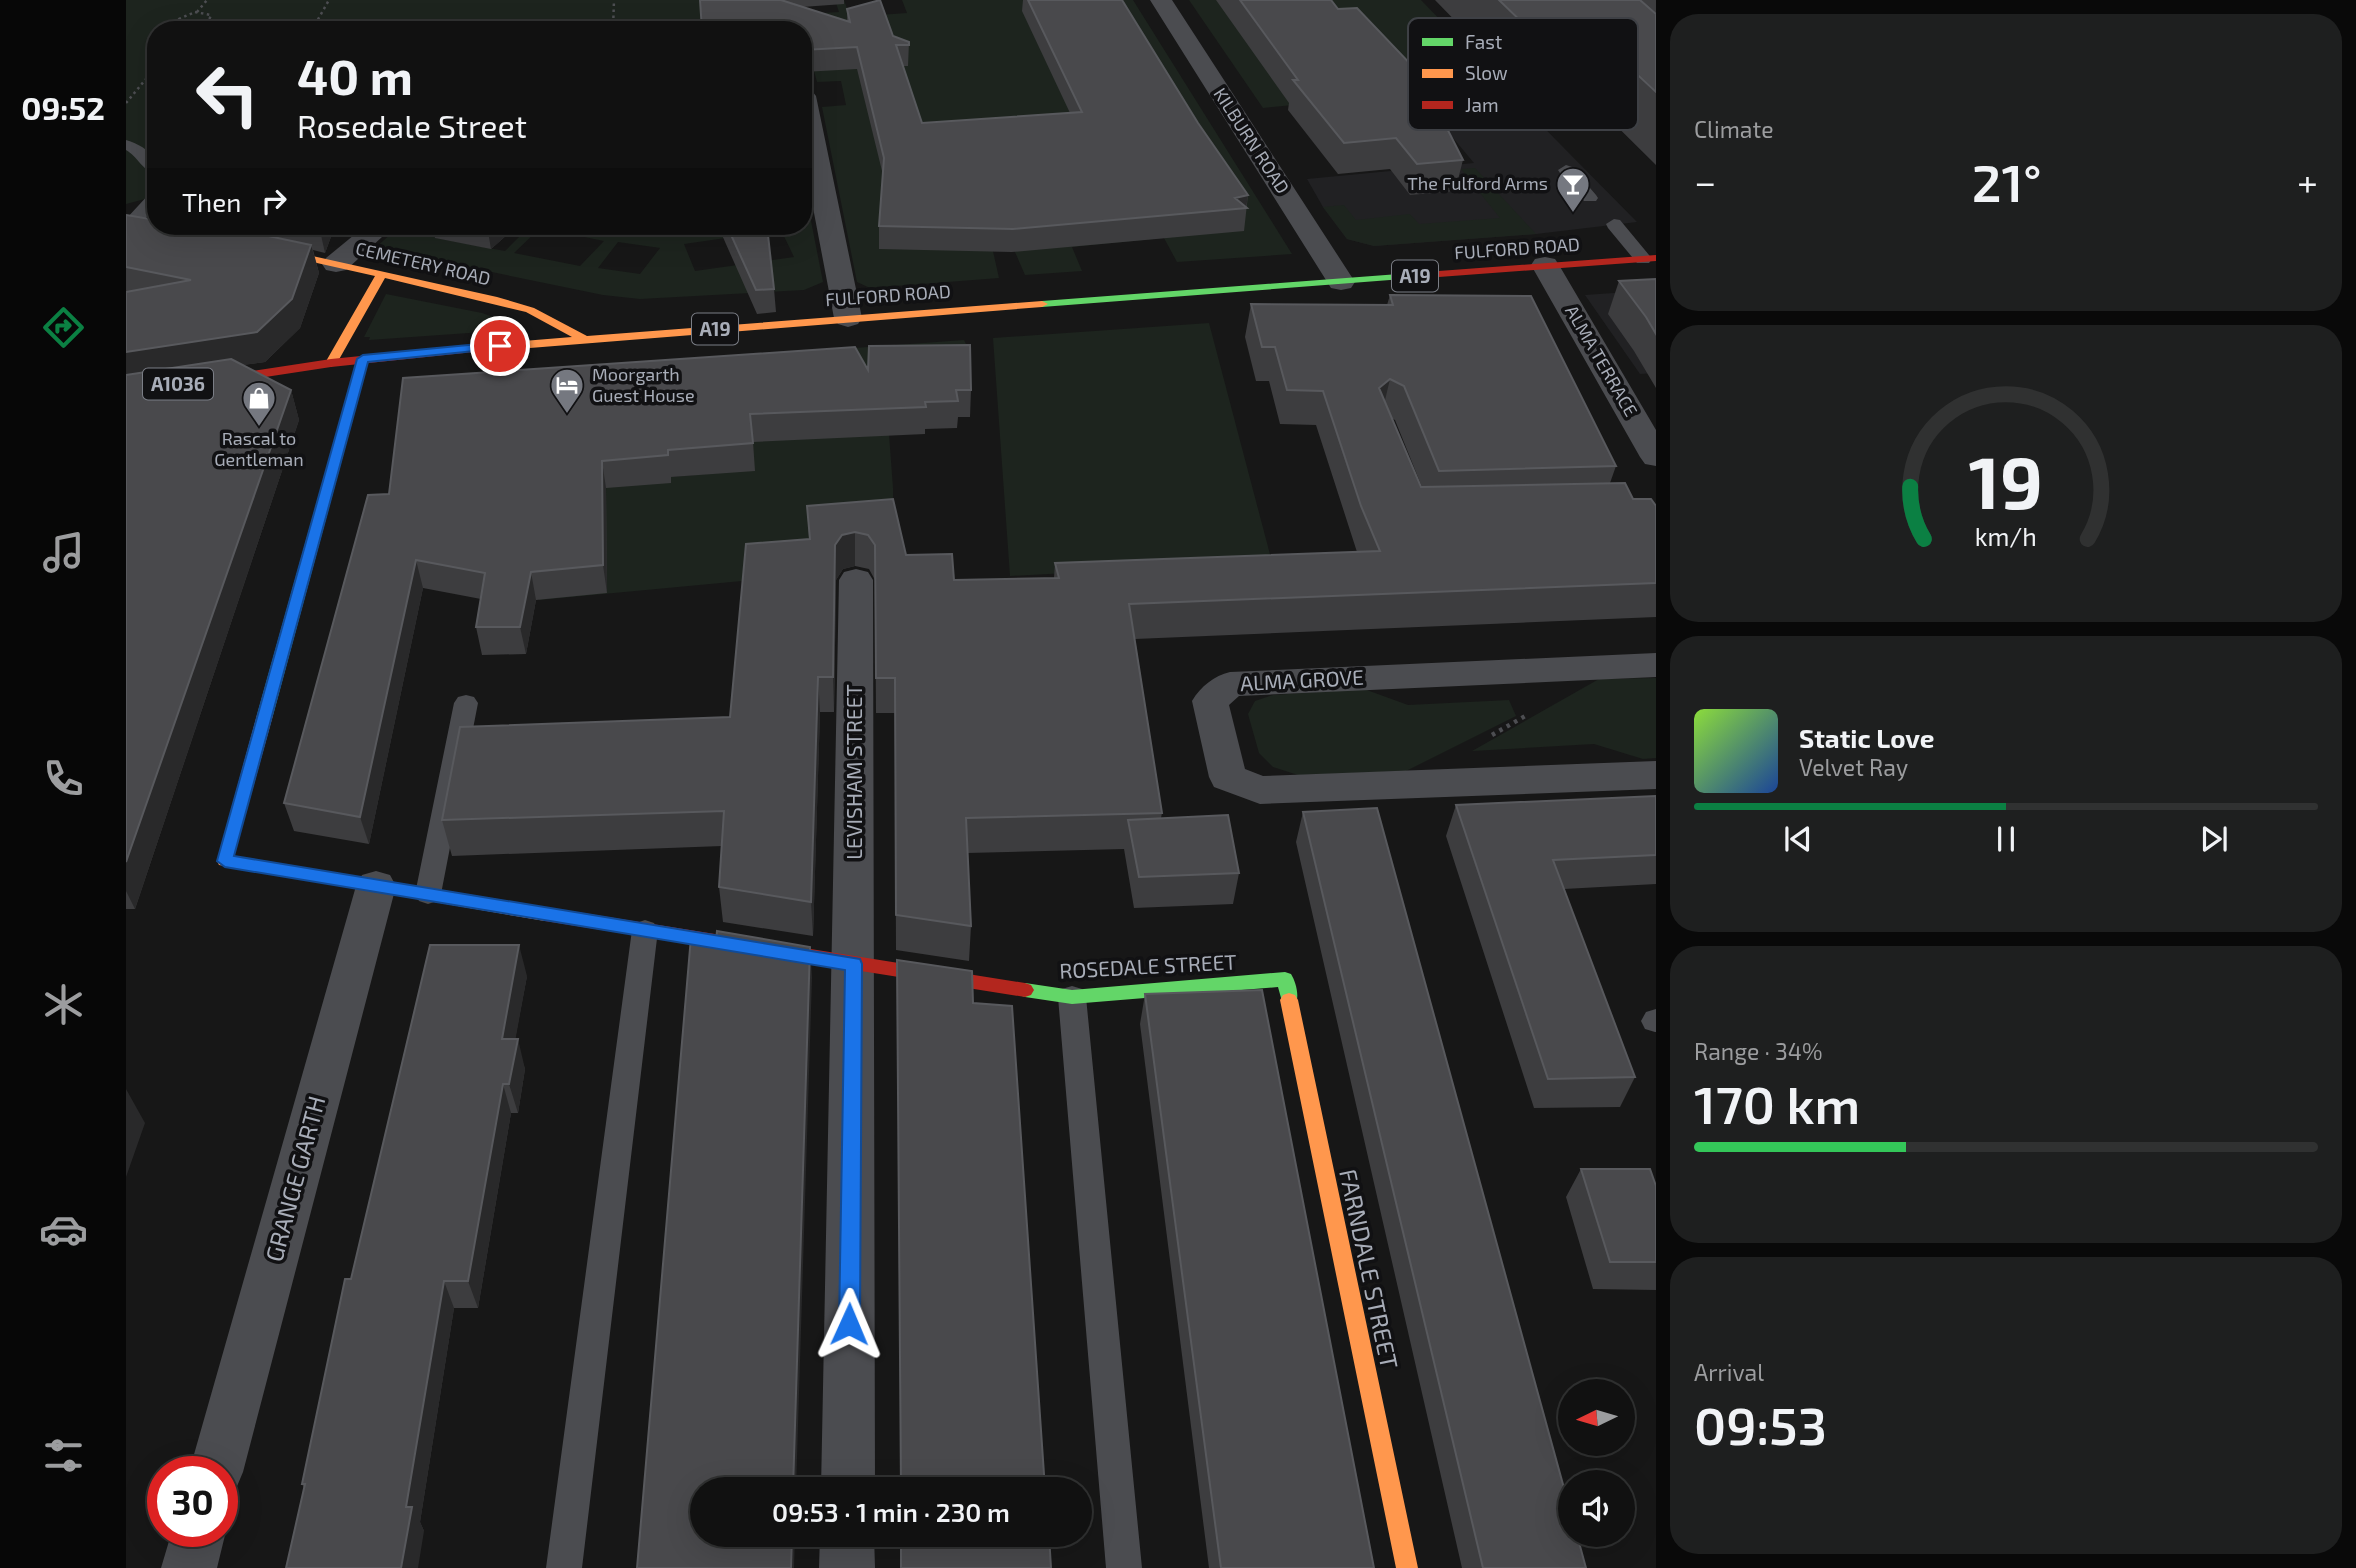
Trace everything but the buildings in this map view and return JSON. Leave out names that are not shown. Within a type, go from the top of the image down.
[{"type":"main road","name":"CEMETERY ROAD","points":[[245,245],[530,310],[582,338]]},
{"type":"main road","name":"FULFORD ROAD","points":[[126,394],[363,359],[582,338],[1649,258]]},
{"type":"main road","points":[[331,363],[381,275]]},
{"type":"main road","name":"ROSEDALE STREET","points":[[363,359],[225,861],[853,964],[1072,997],[1285,979]]},
{"type":"main road","name":"FARNDALE STREET","points":[[1285,979],[1407,1568]]},
{"type":"street","name":"KILBURN ROAD","points":[[1161,0],[1341,282]]},
{"type":"street","points":[[812,136],[848,318]]},
{"type":"street","points":[[336,264],[370,235]]},
{"type":"street","name":"ALMA TERRACE","points":[[1545,265],[1656,457]]},
{"type":"street","name":"LEVISHAM STREET","points":[[848,1477],[856,580]]},
{"type":"street","name":"ALMA GROVE","points":[[1656,664],[1230,684],[1210,701],[1228,777],[1260,790],[1656,775]]},
{"type":"street","name":"GRANGE GARTH","points":[[220,1456],[376,886]]},
{"type":"street","points":[[189,1568],[195,1547]]},
{"type":"street","points":[[847,1547],[847,1568]]},
{"type":"lane","points":[[126,145],[132,146],[147,158]]},
{"type":"lane","points":[[1566,170],[1590,198]]},
{"type":"lane","points":[[134,223],[147,207]]},
{"type":"lane","points":[[1614,224],[1649,258]]},
{"type":"lane","points":[[245,245],[252,235]]},
{"type":"lane","points":[[428,894],[467,703]]},
{"type":"lane","points":[[564,1568],[645,930]]},
{"type":"lane","points":[[1072,997],[1124,1568]]},
{"type":"path","points":[[197,12],[207,0]]},
{"type":"path","points":[[317,21],[329,0]]},
{"type":"path","points":[[613,21],[614,0]]},
{"type":"path","points":[[180,21],[179,19],[197,12],[207,13],[211,18],[206,21]]},
{"type":"path","points":[[126,103],[146,79]]},
{"type":"path","points":[[1485,739],[1531,713]]},
{"type":"shaded area","points":[[126,0],[718,0],[768,16],[839,12],[835,0],[844,0],[848,11],[879,15],[907,13],[902,0],[1133,0],[1292,254],[1177,262],[1164,238],[1072,247],[1082,271],[1025,275],[979,189],[999,278],[870,288],[857,282],[822,107],[846,105],[841,81],[817,82],[812,63],[812,21],[147,21],[147,199],[126,204]]},
{"type":"shaded area","points":[[1189,0],[1421,0],[1438,18],[1408,18],[1408,94],[1263,108]]},
{"type":"shaded area","points":[[1446,130],[1546,130],[1637,222],[1536,234],[1374,246],[1347,239],[1323,207],[1307,179],[1474,163]]},
{"type":"shaded area","points":[[1475,168],[1536,234],[1374,246],[1347,239],[1323,207],[1344,205],[1356,220],[1410,214],[1419,224],[1500,218],[1461,169]]},
{"type":"shaded area","points":[[812,226],[823,282],[804,290],[640,299],[603,295],[375,248],[390,235],[439,235],[436,238],[505,251],[521,235],[533,235],[514,253],[580,266],[604,241],[574,235],[746,235],[684,244],[695,271],[794,257],[783,235],[812,235]],"holes":[[[618,242],[660,248],[640,274],[598,268]]]},
{"type":"shaded area","points":[[1656,290],[1656,373],[1640,374],[1585,295]]},
{"type":"shaded area","points":[[386,294],[482,313],[502,320],[496,328],[483,332],[369,340],[370,337],[364,337]]},
{"type":"shaded area","points":[[1209,323],[1272,562],[1010,576],[993,338]]},
{"type":"shaded area","points":[[964,340],[969,350],[886,394],[893,488],[893,534],[742,581],[539,600],[541,530],[575,483],[671,483],[671,477],[730,472],[718,358]]},
{"type":"shaded area","points":[[1656,678],[1656,758],[1643,759],[1594,744],[1472,751],[1599,679]]},
{"type":"shaded area","points":[[1364,689],[1408,705],[1509,700],[1516,716],[1406,771],[1298,775],[1273,767],[1259,753],[1248,714],[1255,701],[1273,695]]},
{"type":"traffic: fast","points":[[1042,304],[1412,276]]},
{"type":"traffic: fast","points":[[265,715],[363,359]]},
{"type":"traffic: fast","points":[[1025,990],[1072,997],[1285,979],[1289,1000]]},
{"type":"traffic: slow","points":[[263,248],[493,299],[530,310],[582,338]]},
{"type":"traffic: slow","points":[[331,363],[381,275]]},
{"type":"traffic: slow","points":[[479,348],[1042,304]]},
{"type":"traffic: slow","points":[[265,715],[225,861],[545,914]]},
{"type":"traffic: slow","points":[[1289,1000],[1407,1568]]},
{"type":"traffic: jam","points":[[1412,276],[1656,258]]},
{"type":"traffic: jam","points":[[126,394],[331,363],[479,348]]},
{"type":"traffic: jam","points":[[545,914],[1025,990]]},
{"type":"place","name":"The Fulford Arms","points":[[1573,214]]},
{"type":"place","name":"Moorgarth Guest House","points":[[567,415]]},
{"type":"place","name":"Rascal to Gentleman","points":[[259,428]]},
{"type":"route","points":[[500,346],[363,359],[225,861],[853,964],[849,1324]]}]
